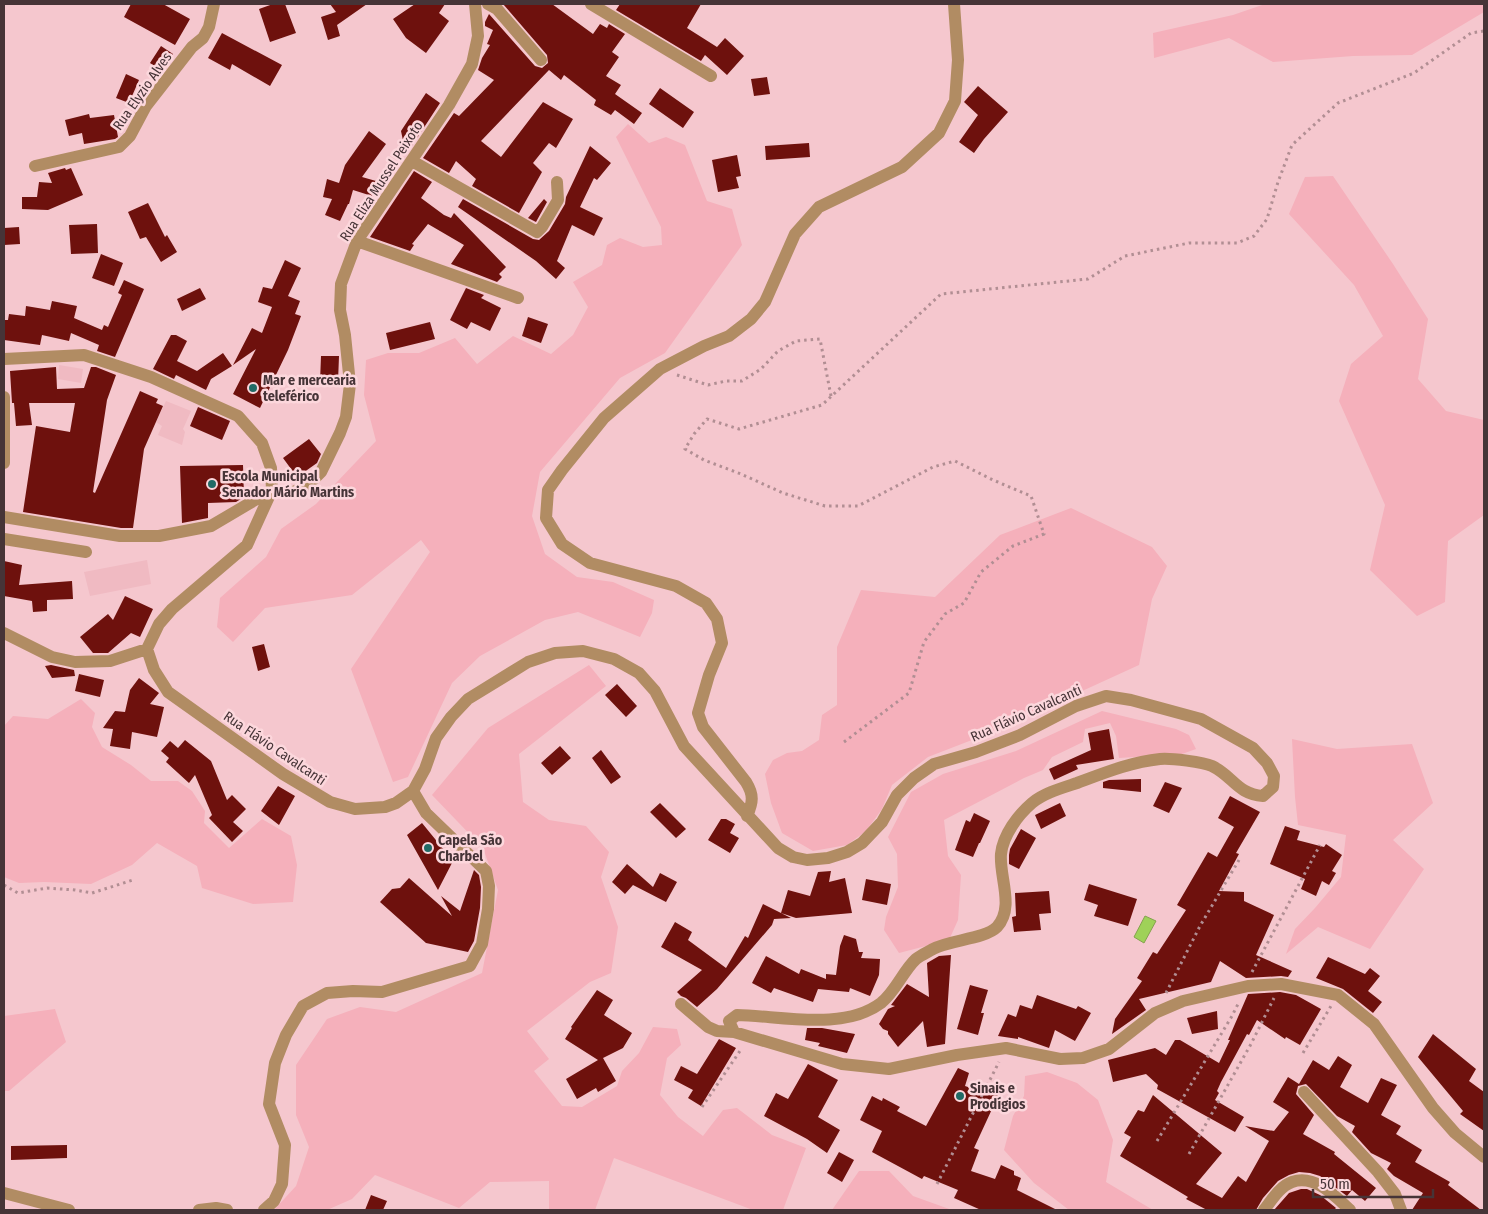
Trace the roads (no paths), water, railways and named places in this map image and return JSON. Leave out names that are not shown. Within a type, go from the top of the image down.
[{"type":"street","name":"Rua Elyzio Alves","points":[[35,166],[119,147],[130,136],[146,106],[192,47],[203,38],[210,27],[214,4]]},
{"type":"street","name":"Rua Eliza Mussel Peixoto","points":[[272,490],[291,493],[307,486],[321,472],[331,454],[346,417],[350,384],[345,335],[340,310],[341,284],[357,241],[412,162],[449,105],[472,64],[478,36],[476,4]]},
{"type":"street","points":[[488,4],[497,9],[541,60]]},
{"type":"street","points":[[591,4],[711,76]]},
{"type":"street","points":[[747,816],[753,800],[752,791],[703,727],[698,713],[709,675],[722,643],[717,619],[706,603],[676,586],[590,563],[562,544],[546,518],[548,490],[604,418],[660,370],[704,346],[729,336],[751,319],[765,302],[795,234],[819,206],[902,167],[939,133],[954,101],[958,60],[954,4]]},
{"type":"street","points":[[412,162],[537,232],[558,200],[557,182]]},
{"type":"street","points":[[357,241],[518,298]]},
{"type":"street","points":[[4,359],[84,355],[151,377],[238,416],[262,442],[271,468],[272,490],[247,545],[172,609],[159,624],[147,649],[110,661],[75,662],[52,657],[4,632]]},
{"type":"street","points":[[4,397],[4,463]]},
{"type":"street","points":[[4,517],[120,536],[159,536],[211,526],[272,490]]},
{"type":"street","points":[[4,539],[86,552]]},
{"type":"street","name":"Rua Flávio Cavalcanti","points":[[147,649],[154,670],[168,692],[283,774],[330,802],[355,810],[385,807],[396,803],[413,792],[425,769],[436,738],[451,717],[468,699],[528,662],[556,653],[583,651],[614,659],[639,673],[654,691],[684,746],[778,848],[793,857],[807,860],[828,858],[847,852],[862,842],[882,822],[903,789],[914,778],[934,764],[976,752],[1020,735],[1076,706],[1106,696],[1132,700],[1201,719],[1253,748],[1267,763],[1274,776],[1273,787],[1263,796],[1250,795],[1212,766],[1183,760],[1161,759],[1124,766],[1055,790],[1033,802],[1010,829],[1001,852],[1001,869],[1006,888],[1004,914],[996,927],[987,933],[936,947],[916,959],[882,1002],[864,1013],[845,1018],[814,1020],[737,1015],[729,1021],[734,1032]]},
{"type":"street","points":[[264,1210],[274,1201],[282,1184],[285,1145],[269,1104],[275,1063],[286,1035],[303,1006],[327,993],[353,991],[382,992],[470,966],[482,944],[488,909],[489,886],[486,871],[426,813],[413,792]]},
{"type":"street","points":[[681,1004],[708,1027],[718,1031],[734,1032],[842,1064],[888,1069],[956,1055],[1006,1048],[1060,1059],[1083,1058],[1109,1049],[1155,1013],[1183,1001],[1246,987],[1281,984],[1338,995],[1374,1024],[1433,1108],[1455,1133],[1484,1158]]},
{"type":"street","points":[[1304,1092],[1378,1172],[1395,1194],[1401,1210]]},
{"type":"street","points":[[1264,1210],[1279,1192],[1292,1182],[1313,1181],[1350,1210]]},
{"type":"street","points":[[4,1193],[69,1210]]},
{"type":"street","points":[[199,1210],[216,1208],[227,1210]]},
{"type":"place","name":"Mar e mercearia teleférico","points":[[253,388]]},
{"type":"place","name":"Escola Municipal Senador Mário Martins","points":[[212,484]]},
{"type":"place","name":"Capela São Charbel","points":[[428,848]]},
{"type":"place","name":"Sinais e Prodígios","points":[[960,1096]]}]
